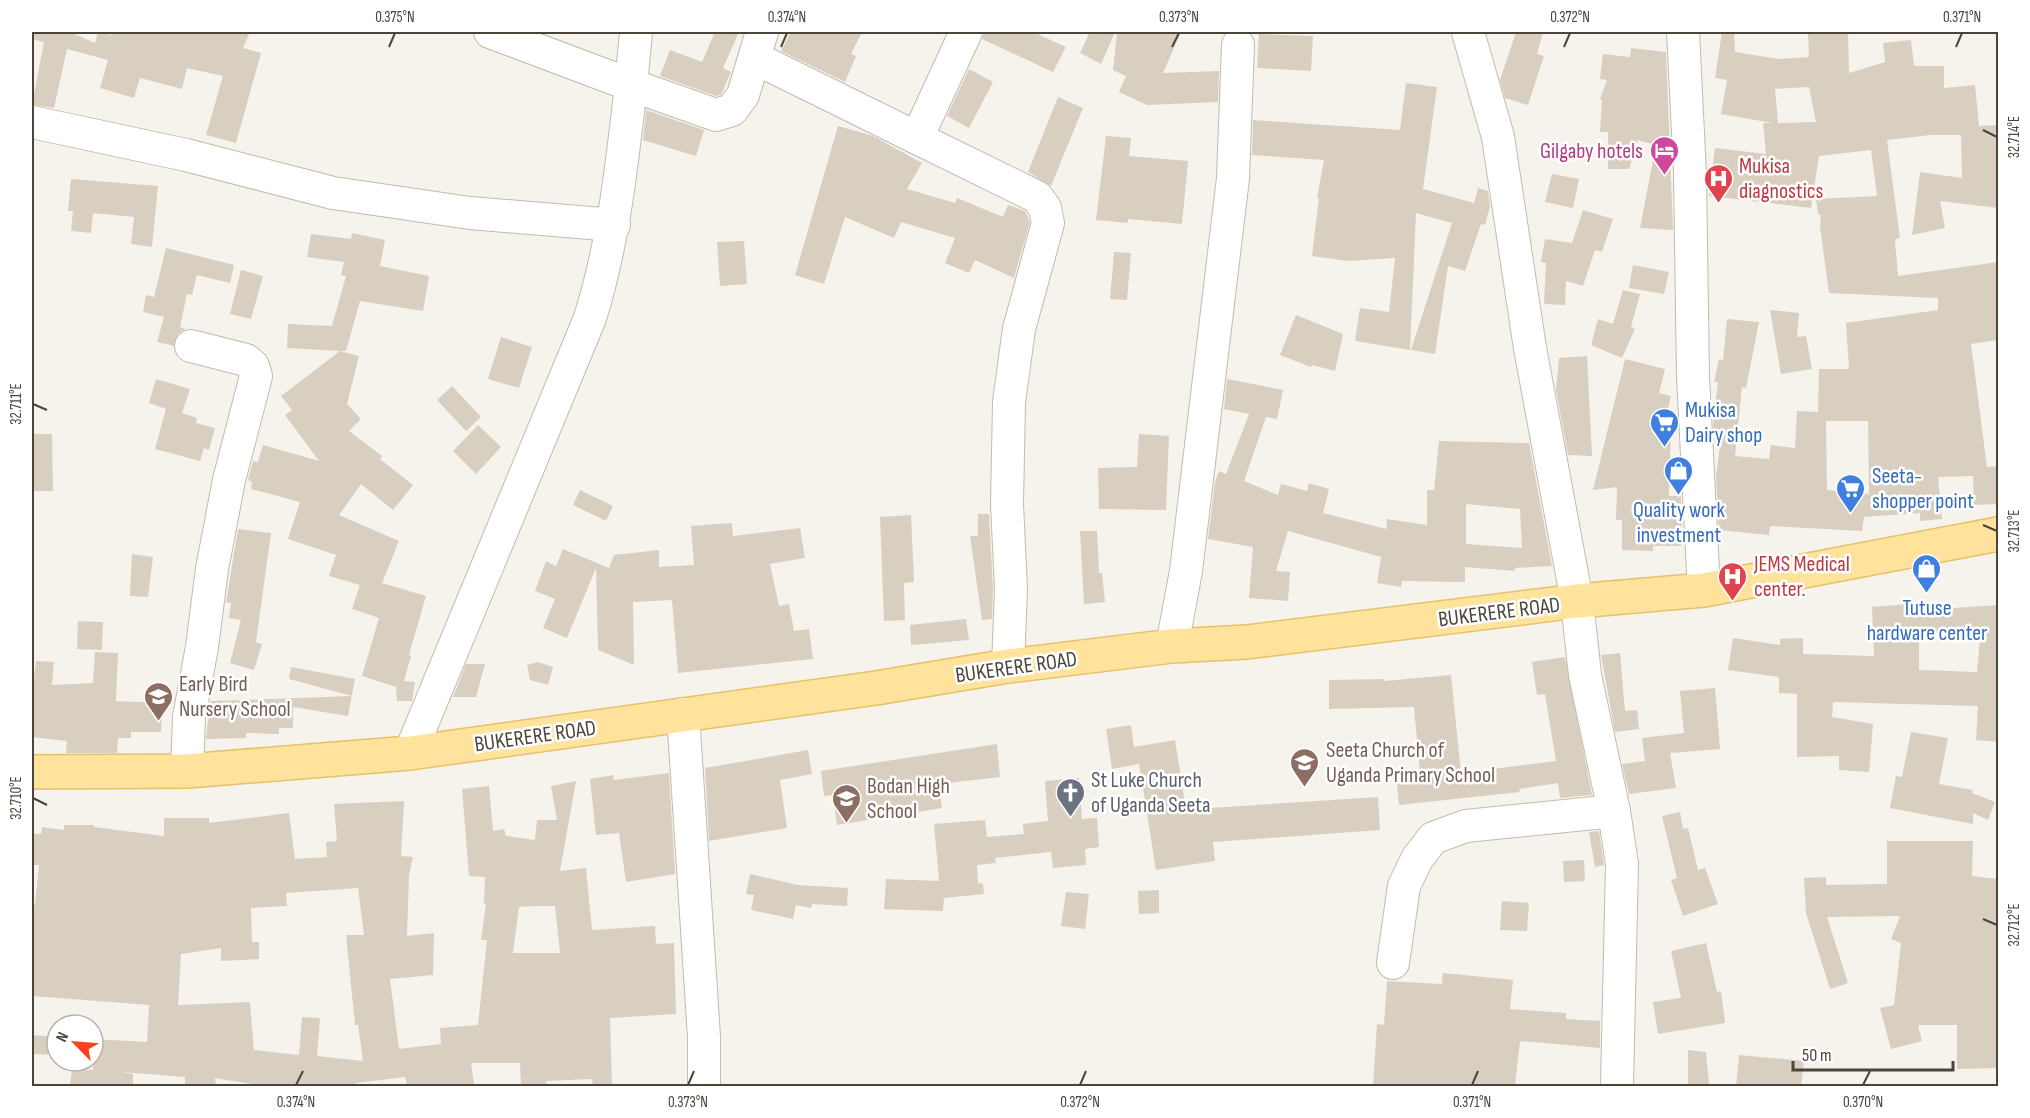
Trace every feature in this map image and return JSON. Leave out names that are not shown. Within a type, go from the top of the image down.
[{"type":"main road","name":"BUKERERE ROAD","points":[[32,771],[187,771],[410,753],[876,688],[1008,666],[1172,646],[1247,642],[1577,601],[1704,590],[1998,534]]},
{"type":"street","points":[[490,32],[716,115],[732,111],[743,95],[759,45],[917,138],[1037,197],[1045,208],[1048,223],[1019,329],[1009,402],[1007,504],[1011,589],[1008,666]]},
{"type":"street","points":[[410,753],[590,318],[605,270],[614,225],[636,32]]},
{"type":"street","points":[[917,138],[966,32]]},
{"type":"street","points":[[1468,32],[1498,137],[1530,348],[1577,601],[1585,675],[1614,811],[1622,864],[1617,1086]]},
{"type":"street","points":[[1683,32],[1690,174],[1693,377],[1704,590]]},
{"type":"street","points":[[1172,646],[1188,560],[1233,178],[1238,45]]},
{"type":"street","points":[[32,122],[186,155],[333,193],[470,213],[614,225]]},
{"type":"street","points":[[187,771],[189,717],[202,647],[212,569],[231,469],[256,376],[253,366],[246,360],[190,346]]},
{"type":"street","points":[[683,714],[704,1037],[704,1086]]},
{"type":"street","points":[[1393,963],[1404,886],[1417,859],[1433,838],[1467,825],[1614,811]]},
{"type":"building","points":[[32,32],[70,32],[95,43],[98,32],[112,35],[113,32],[250,32],[243,48],[261,53],[236,143],[206,135],[223,76],[187,68],[182,89],[140,78],[134,98],[100,88],[108,60],[67,49],[54,108],[32,105],[44,42],[32,39]]},
{"type":"building","points":[[715,32],[739,32],[723,68],[731,72],[721,95],[716,96],[660,76],[670,50],[702,62]]},
{"type":"building","points":[[791,32],[862,32],[851,54],[856,56],[845,82],[781,51]]},
{"type":"building","points":[[984,32],[1033,32],[1066,47],[1053,72],[982,39]]},
{"type":"building","points":[[1090,32],[1115,32],[1101,64],[1080,53]]},
{"type":"building","points":[[1117,32],[1181,32],[1163,73],[1219,71],[1218,102],[1147,105],[1119,92],[1126,76],[1113,70]]},
{"type":"building","points":[[1516,32],[1543,32],[1537,54],[1544,56],[1528,105],[1505,98],[1500,80]]},
{"type":"building","points":[[1722,32],[1734,32],[1735,52],[1779,59],[1809,57],[1808,32],[1848,32],[1849,73],[1885,62],[1883,43],[1911,40],[1914,66],[1944,66],[1944,88],[1975,85],[1979,126],[1998,125],[1998,208],[1940,201],[1945,228],[1912,235],[1920,172],[1962,178],[1961,135],[1931,135],[1887,140],[1900,238],[1895,239],[1898,276],[1998,262],[1998,340],[1971,344],[1987,467],[1997,466],[1998,504],[1974,505],[1973,476],[1938,477],[1942,519],[1920,521],[1920,513],[1864,517],[1862,531],[1770,526],[1769,535],[1719,530],[1716,476],[1720,446],[1715,445],[1713,424],[1718,382],[1714,382],[1719,359],[1723,360],[1727,319],[1759,322],[1746,388],[1742,387],[1735,456],[1769,459],[1771,445],[1795,448],[1797,411],[1818,412],[1819,369],[1849,369],[1846,323],[1938,310],[1938,298],[1829,293],[1820,227],[1821,215],[1818,214],[1816,199],[1877,196],[1871,150],[1819,156],[1811,208],[1709,196],[1715,148],[1766,154],[1763,123],[1773,123],[1721,114],[1727,80],[1715,78]],"holes":[[[1809,87],[1816,122],[1778,123],[1775,89]],[[1826,421],[1868,421],[1869,494],[1827,490]]]},
{"type":"building","points":[[1259,34],[1313,36],[1311,71],[1257,68]]},
{"type":"building","points":[[1631,48],[1666,52],[1673,230],[1640,228],[1656,145],[1638,140],[1629,169],[1608,169],[1608,132],[1600,132],[1602,100],[1600,99],[1607,80],[1600,79],[1603,54],[1630,57]]},
{"type":"building","points":[[969,69],[993,82],[969,128],[947,116]]},
{"type":"building","points":[[1406,83],[1437,87],[1423,189],[1474,203],[1478,188],[1488,191],[1490,206],[1485,225],[1481,224],[1465,271],[1448,266],[1435,354],[1411,350],[1452,223],[1416,213],[1410,350],[1355,341],[1360,308],[1389,312],[1395,258],[1348,261],[1312,256],[1319,198],[1317,198],[1324,160],[1252,155],[1253,120],[1400,130]]},
{"type":"building","points":[[1058,97],[1083,108],[1051,186],[1028,172]]},
{"type":"building","points":[[646,110],[704,130],[696,156],[643,140]]},
{"type":"building","points":[[838,126],[873,136],[922,163],[907,189],[955,203],[957,198],[1003,217],[1008,205],[1025,211],[1030,222],[1014,278],[975,260],[969,273],[945,263],[955,238],[901,222],[894,238],[845,217],[824,284],[795,275]]},
{"type":"building","points":[[1106,136],[1131,138],[1129,156],[1188,161],[1182,224],[1128,219],[1128,223],[1096,220]]},
{"type":"building","points":[[1552,174],[1579,179],[1573,208],[1545,202]]},
{"type":"building","points":[[71,179],[158,186],[152,247],[131,244],[134,217],[93,213],[91,233],[71,231],[73,211],[68,211]]},
{"type":"building","points":[[1583,210],[1613,219],[1602,252],[1595,250],[1583,286],[1566,281],[1565,305],[1544,304],[1546,263],[1541,262],[1545,239],[1572,243]]},
{"type":"building","points":[[352,233],[385,240],[380,266],[429,276],[423,311],[360,301],[346,351],[287,348],[288,324],[332,326],[346,276],[341,275],[344,262],[307,257],[311,234],[351,239]]},
{"type":"building","points":[[744,241],[747,284],[720,286],[717,242]]},
{"type":"building","points":[[166,248],[234,265],[230,283],[197,275],[192,295],[187,294],[180,327],[185,329],[178,334],[174,346],[157,342],[164,317],[143,312],[146,295],[154,297]]},
{"type":"building","points":[[1114,252],[1131,253],[1127,300],[1110,299]]},
{"type":"building","points":[[1633,265],[1669,272],[1664,294],[1629,288]]},
{"type":"building","points":[[241,270],[263,276],[251,319],[230,314]]},
{"type":"building","points":[[1623,290],[1640,294],[1631,327],[1635,329],[1622,358],[1591,345],[1598,319],[1613,324]]},
{"type":"building","points":[[1770,310],[1799,313],[1797,337],[1806,336],[1812,369],[1781,374]]},
{"type":"building","points":[[1296,315],[1343,334],[1335,371],[1312,365],[1311,367],[1280,355]]},
{"type":"building","points":[[501,337],[532,347],[519,388],[488,379]]},
{"type":"building","points":[[340,351],[359,356],[347,404],[361,419],[349,431],[382,456],[380,459],[413,485],[393,510],[361,484],[339,515],[399,541],[382,583],[426,596],[404,681],[415,682],[412,701],[397,701],[396,687],[362,676],[379,618],[352,609],[360,585],[329,576],[336,555],[288,539],[300,502],[251,489],[252,482],[248,480],[253,461],[258,462],[263,445],[319,461],[285,415],[292,410],[281,396]]},
{"type":"building","points":[[1587,356],[1592,456],[1568,455],[1556,390],[1559,358]]},
{"type":"building","points":[[1625,359],[1665,369],[1659,393],[1671,396],[1664,426],[1671,426],[1669,496],[1681,496],[1682,546],[1653,546],[1653,551],[1622,550],[1622,520],[1616,520],[1617,487],[1593,490]]},
{"type":"building","points":[[156,379],[190,389],[182,413],[197,418],[196,423],[215,428],[209,450],[204,448],[200,461],[155,449],[166,409],[149,403]]},
{"type":"building","points":[[1227,379],[1283,390],[1277,419],[1266,417],[1244,481],[1278,495],[1281,484],[1307,491],[1309,483],[1329,489],[1323,513],[1386,529],[1387,519],[1427,525],[1427,490],[1434,490],[1439,441],[1529,443],[1552,566],[1515,568],[1515,571],[1465,567],[1465,582],[1402,581],[1401,587],[1377,583],[1381,557],[1288,531],[1276,571],[1290,572],[1288,601],[1249,598],[1253,547],[1208,539],[1215,482],[1219,471],[1226,474],[1249,414],[1224,409]],"holes":[[[1466,504],[1520,509],[1522,548],[1466,544]]]},
{"type":"building","points":[[452,386],[481,417],[466,431],[437,400]]},
{"type":"building","points":[[478,425],[501,447],[476,474],[453,451]]},
{"type":"building","points":[[32,434],[52,434],[53,491],[32,491]]},
{"type":"building","points":[[1139,434],[1169,436],[1166,510],[1099,509],[1098,468],[1137,467]]},
{"type":"building","points":[[580,490],[613,506],[606,521],[573,505]]},
{"type":"building","points":[[978,514],[989,514],[993,589],[992,619],[982,620],[970,536],[978,536]]},
{"type":"building","points":[[911,515],[914,582],[904,583],[905,620],[884,621],[880,517]]},
{"type":"building","points":[[732,523],[733,536],[800,528],[805,558],[770,564],[779,606],[789,604],[794,631],[809,629],[813,659],[678,673],[672,600],[633,602],[634,665],[598,650],[596,568],[567,638],[543,628],[555,599],[535,591],[546,561],[556,566],[563,549],[609,568],[614,555],[659,550],[659,567],[694,565],[691,526]]},
{"type":"building","points":[[238,529],[271,533],[256,642],[262,644],[254,670],[230,663],[241,620],[229,618],[231,603],[226,602]]},
{"type":"building","points":[[1080,531],[1097,531],[1099,573],[1102,573],[1105,602],[1084,604]]},
{"type":"building","points":[[132,554],[153,557],[148,597],[130,596]]},
{"type":"building","points":[[1919,603],[1919,606],[1938,604],[1938,609],[1998,605],[1998,742],[1976,740],[1978,706],[1833,702],[1832,717],[1873,724],[1869,772],[1839,770],[1839,756],[1797,757],[1797,694],[1779,693],[1779,677],[1728,670],[1733,638],[1780,645],[1780,639],[1803,638],[1803,654],[1874,656],[1872,607]],"holes":[[[1981,629],[1977,672],[1919,670],[1919,634]]]},
{"type":"building","points":[[966,619],[969,640],[911,645],[910,625]]},
{"type":"building","points":[[78,621],[103,622],[102,650],[77,649]]},
{"type":"building","points":[[95,652],[118,653],[116,701],[162,703],[161,732],[131,732],[131,738],[118,738],[117,753],[66,753],[67,741],[32,737],[32,696],[36,661],[54,662],[52,685],[93,683]]},
{"type":"building","points":[[1620,653],[1625,711],[1637,710],[1639,729],[1615,732],[1601,655]]},
{"type":"building","points":[[1565,657],[1592,795],[1560,798],[1558,783],[1519,789],[1520,792],[1399,805],[1396,775],[1420,773],[1414,707],[1329,709],[1329,680],[1384,679],[1384,681],[1451,675],[1461,773],[1556,761],[1545,694],[1537,695],[1532,662]]},
{"type":"building","points":[[538,662],[553,667],[548,685],[530,680],[527,665]]},
{"type":"building","points":[[466,664],[485,664],[476,697],[453,697]]},
{"type":"building","points":[[291,667],[355,679],[352,696],[289,679]]},
{"type":"building","points":[[1715,688],[1720,749],[1670,753],[1676,788],[1629,794],[1622,764],[1645,761],[1642,738],[1684,733],[1680,691]]},
{"type":"building","points":[[352,696],[348,716],[293,707],[293,728],[279,728],[279,734],[246,733],[246,738],[206,739],[210,701]]},
{"type":"building","points":[[1131,725],[1134,747],[1175,740],[1186,809],[1209,805],[1210,808],[1378,797],[1380,830],[1213,842],[1215,861],[1156,870],[1139,764],[1112,769],[1106,729]]},
{"type":"building","points":[[1911,732],[1948,738],[1939,784],[1973,790],[1972,793],[1995,802],[1988,820],[1973,813],[1973,824],[1890,808],[1896,776],[1902,777]]},
{"type":"building","points":[[997,744],[1000,777],[939,784],[942,808],[837,825],[833,795],[824,796],[821,771]]},
{"type":"building","points":[[808,750],[812,774],[780,780],[787,828],[709,841],[705,768]]},
{"type":"building","points":[[669,773],[675,874],[626,882],[619,833],[596,835],[590,779],[613,775],[614,780]]},
{"type":"building","points":[[1079,778],[1082,819],[1097,818],[1099,847],[1085,849],[1086,865],[1053,868],[1051,852],[995,858],[996,863],[977,865],[978,883],[983,884],[984,894],[944,898],[943,911],[884,909],[886,879],[939,881],[934,824],[985,820],[987,837],[1024,834],[1023,824],[1048,821],[1045,781]]},
{"type":"building","points":[[576,781],[560,871],[586,868],[592,930],[655,926],[656,944],[674,943],[676,1014],[610,1018],[612,1086],[593,1086],[592,1079],[546,1081],[547,1086],[521,1086],[520,1063],[471,1063],[474,1084],[455,1086],[407,1086],[405,1077],[356,1083],[356,1086],[263,1086],[215,1078],[216,1086],[185,1086],[185,1077],[122,1072],[133,1074],[133,1086],[70,1086],[72,1073],[105,1073],[105,1040],[147,1042],[149,1005],[32,996],[32,904],[35,905],[39,865],[32,865],[32,834],[41,834],[42,827],[64,830],[64,825],[94,825],[94,827],[164,836],[164,818],[209,818],[209,823],[289,813],[295,859],[327,857],[326,842],[337,841],[334,804],[404,801],[401,856],[413,857],[409,875],[407,936],[434,933],[433,975],[390,979],[399,1049],[441,1044],[440,1028],[478,1025],[487,940],[481,940],[486,904],[484,904],[485,877],[469,876],[462,789],[489,786],[493,831],[504,829],[506,836],[535,840],[537,820],[557,820],[551,786]],"holes":[[[358,888],[364,935],[346,935],[355,1025],[358,1025],[363,1061],[317,1056],[320,1018],[302,1017],[299,1055],[254,1050],[250,1002],[178,1005],[181,954],[221,948],[221,961],[259,959],[259,942],[252,942],[251,908],[287,906],[286,893]],[[555,906],[560,953],[513,953],[519,907]]]},
{"type":"building","points":[[1680,812],[1683,829],[1688,828],[1698,870],[1705,868],[1718,904],[1683,916],[1671,880],[1677,878],[1662,816]]},
{"type":"building","points":[[1599,831],[1604,865],[1595,867],[1589,832]]},
{"type":"building","points":[[1887,841],[1973,841],[1972,876],[1998,879],[1998,1068],[1957,1069],[1957,1025],[1918,1025],[1922,1041],[1891,1049],[1880,1008],[1894,1005],[1901,943],[1891,939],[1900,916],[1827,917],[1848,983],[1830,989],[1806,913],[1804,878],[1826,877],[1826,885],[1887,884]]},
{"type":"building","points":[[1584,860],[1585,881],[1564,882],[1563,861]]},
{"type":"building","points":[[750,874],[798,885],[848,888],[847,906],[812,904],[811,908],[796,905],[793,919],[751,910],[754,895],[746,894]]},
{"type":"building","points":[[1159,890],[1159,913],[1139,914],[1138,891]]},
{"type":"building","points":[[1066,892],[1089,894],[1085,929],[1061,926]]},
{"type":"building","points":[[1502,901],[1529,903],[1527,931],[1500,930]]},
{"type":"building","points":[[1706,943],[1717,992],[1721,991],[1725,1023],[1658,1034],[1653,1002],[1681,998],[1671,951]]},
{"type":"building","points":[[1443,973],[1513,980],[1510,1009],[1566,1013],[1566,1019],[1600,1021],[1600,1048],[1520,1041],[1515,1086],[1373,1086],[1377,1024],[1384,1025],[1387,981],[1442,984]]},
{"type":"building","points":[[32,1035],[45,1036],[45,1055],[32,1054]]},
{"type":"building","points":[[1688,1050],[1706,1052],[1709,1084],[1688,1086]]},
{"type":"building","points":[[1739,1055],[1804,1061],[1801,1086],[1736,1086]]},
{"type":"place","name":"Gilgaby hotels","points":[[1664,176]]},
{"type":"place","name":"Mukisa diagnostics","points":[[1718,204]]},
{"type":"place","name":"Mukisa Dairy shop","points":[[1664,448]]},
{"type":"place","name":"Quality work investment","points":[[1679,496]]},
{"type":"place","name":"Seeta- shopper point","points":[[1851,514]]},
{"type":"place","name":"Tutuse hardware center","points":[[1927,594]]},
{"type":"place","name":"JEMS Medical center.","points":[[1733,602]]},
{"type":"place","name":"Early Bird Nursery School","points":[[158,722]]},
{"type":"place","name":"Seeta Church of Uganda Primary School","points":[[1305,788]]},
{"type":"place","name":"St Luke Church of Uganda Seeta","points":[[1070,818]]},
{"type":"place","name":"Bodan High School","points":[[846,824]]}]
